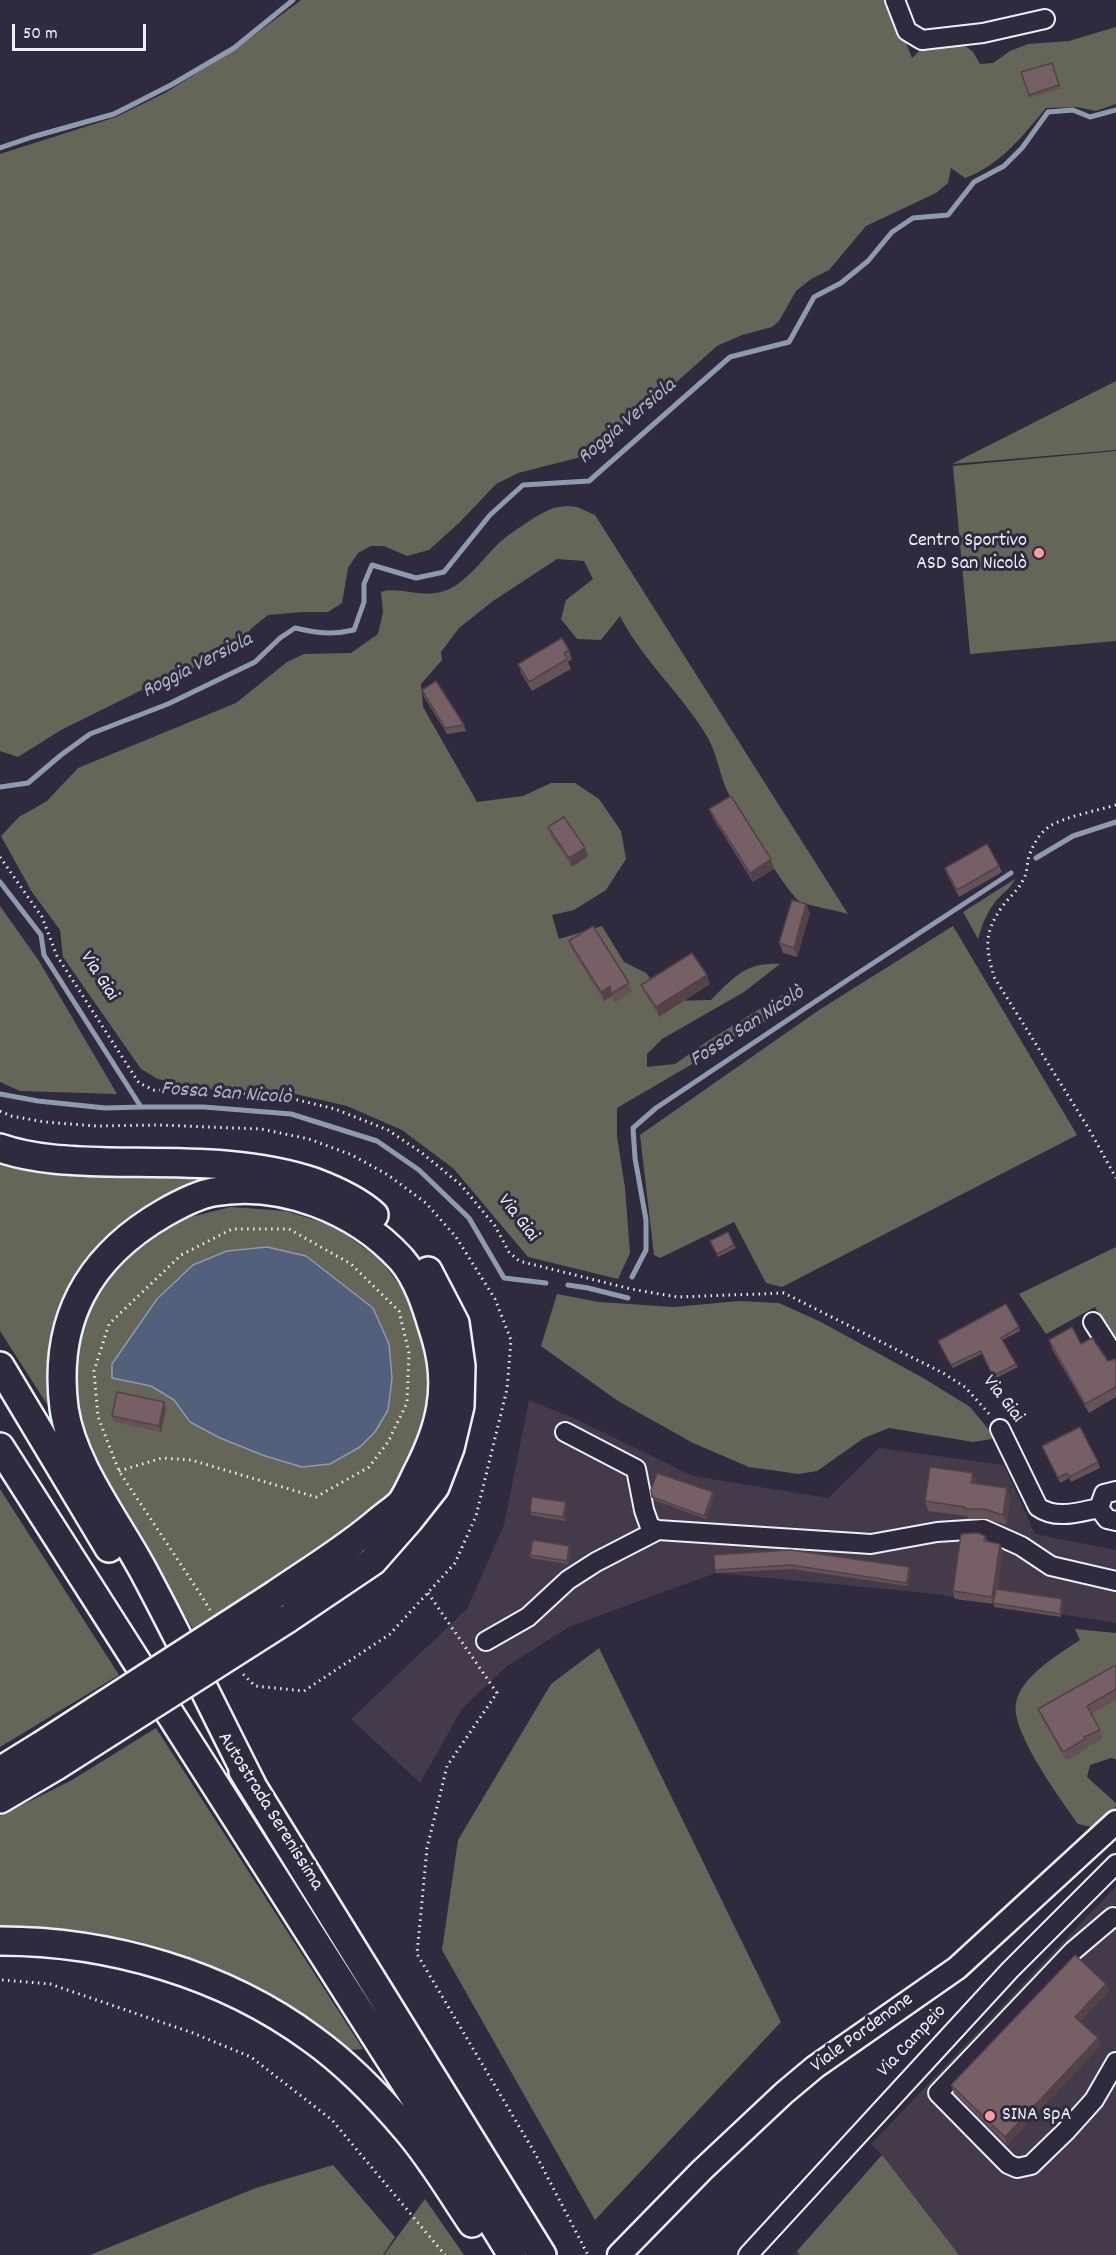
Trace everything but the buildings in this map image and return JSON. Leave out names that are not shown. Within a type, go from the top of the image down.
[{"type":"highway","points":[[0,1148],[71,1161],[239,1166],[287,1173],[327,1187],[364,1206],[393,1232],[430,1274],[455,1323],[461,1366],[460,1406],[450,1448],[435,1487],[373,1561],[287,1619],[49,1756],[0,1771]]},
{"type":"highway","points":[[0,1799],[49,1756],[276,1594],[359,1538],[400,1503],[436,1434],[443,1395],[443,1368],[423,1297],[402,1261],[363,1226],[308,1199],[264,1189],[211,1192],[171,1209],[137,1229],[103,1261],[82,1292],[65,1332],[61,1371],[65,1412],[78,1456],[142,1570],[252,1785]]},
{"type":"highway","name":"Autostrada Serenissima","points":[[0,1366],[252,1785],[542,2255]]},
{"type":"highway","name":"Autostrada Serenissima","points":[[0,1447],[439,2136],[512,2255]]},
{"type":"highway","points":[[0,1941],[56,1943],[143,1960],[188,1973],[277,2016],[313,2039],[344,2066],[407,2130],[428,2155],[493,2255]]},
{"type":"main road","name":"Viale Pordenone","points":[[619,2255],[663,2209],[784,2093],[815,2067],[957,1968],[1116,1822]]},
{"type":"street","points":[[895,0],[907,31],[922,40],[983,33],[1045,19]]},
{"type":"street","points":[[1093,1322],[1116,1358]]},
{"type":"street","name":"Via Giai","points":[[1000,1428],[1038,1507],[1047,1513],[1062,1514],[1099,1508]]},
{"type":"street","points":[[565,1432],[636,1469],[644,1510],[650,1527],[658,1530],[871,1545],[937,1532],[983,1529],[1021,1546],[1051,1566],[1116,1581]]},
{"type":"street","points":[[1116,1491],[1104,1494],[1099,1508],[1104,1516],[1116,1521]]},
{"type":"street","points":[[486,1641],[528,1617],[568,1580],[596,1562],[658,1530]]},
{"type":"street","name":"Via Campeio","points":[[748,2255],[1010,1970],[1116,1864]]},
{"type":"street","points":[[1116,1918],[1113,1917],[1073,1951],[938,2093],[1008,2164],[1017,2168],[1031,2165],[1067,2130],[1094,2100],[1116,2062]]},
{"type":"path","points":[[1116,806],[1050,825],[1038,838],[1028,860],[1026,877],[994,921],[989,934],[987,950],[994,977],[1089,1129],[1116,1178]]},
{"type":"path","name":"Via Giai","points":[[0,857],[42,917],[57,956],[139,1083],[154,1090],[277,1095],[345,1113],[388,1131],[422,1153],[453,1178],[495,1226],[509,1252],[519,1261],[632,1289],[678,1297],[784,1293],[943,1373],[965,1387],[984,1406],[1000,1428]]},
{"type":"path","points":[[0,1111],[11,1116],[45,1122],[96,1126],[158,1125],[261,1129],[300,1137],[352,1155],[388,1174],[426,1203],[456,1237],[495,1299],[511,1340],[507,1389],[477,1516],[455,1563],[390,1634],[304,1691],[255,1686],[242,1673],[237,1664]]},
{"type":"path","points":[[119,1471],[162,1458],[191,1460],[316,1497],[369,1467],[388,1442],[407,1403],[409,1353],[399,1311],[351,1264],[289,1228],[232,1229],[182,1255],[109,1324],[94,1371],[98,1417],[119,1471],[212,1614]]},
{"type":"path","points":[[428,1593],[497,1693],[447,1766],[427,1848],[417,1954],[536,2155],[588,2255]]},
{"type":"path","points":[[2,1980],[50,1984],[193,2033],[252,2057],[332,2120],[445,2255]]},
{"type":"shaded area","points":[[529,1400],[580,1421],[693,1476],[828,1498],[879,1448],[1004,1465],[1035,1534],[1116,1550],[1116,1623],[928,1593],[716,1573],[571,1626],[507,1666],[462,1709],[420,1783],[351,1719],[467,1609],[504,1525]]},
{"type":"shaded area","points":[[1116,1886],[1116,2255],[794,2255],[882,2155],[871,2144]]},
{"type":"green space","points":[[301,0],[889,0],[912,58],[922,48],[950,43],[967,47],[980,64],[993,63],[1010,51],[1028,44],[1069,41],[1116,27],[1116,104],[1096,111],[1077,107],[1046,108],[1019,139],[989,166],[965,178],[951,168],[948,183],[936,193],[866,226],[829,270],[811,279],[796,291],[779,321],[772,327],[742,335],[717,346],[671,387],[581,457],[518,473],[496,484],[460,522],[429,550],[407,556],[384,546],[371,546],[358,553],[348,568],[342,603],[328,612],[268,615],[228,653],[148,687],[61,730],[18,757],[0,751],[0,154],[116,117],[165,93],[237,48]]},
{"type":"green space","points":[[1116,381],[1116,450],[952,464]]},
{"type":"green space","name":"Centro Sportivo ASD San Nicolò","points":[[1116,451],[1116,641],[970,654],[953,466]]},
{"type":"green space","points":[[567,506],[577,507],[595,515],[848,914],[803,903],[793,895],[729,795],[708,738],[687,707],[640,648],[620,616],[601,640],[577,639],[561,619],[566,600],[593,579],[584,561],[557,559],[493,601],[459,628],[441,652],[442,660],[421,684],[423,707],[477,802],[523,796],[551,783],[575,783],[599,799],[621,831],[626,859],[606,890],[574,910],[552,915],[559,939],[602,926],[624,962],[646,973],[667,1001],[711,1000],[734,978],[749,968],[780,964],[744,992],[662,1039],[647,1054],[647,1067],[675,1064],[795,987],[800,1001],[617,1108],[617,1136],[625,1188],[630,1253],[618,1279],[528,1257],[454,1169],[402,1130],[347,1106],[287,1092],[203,1089],[158,1079],[141,1069],[63,957],[60,930],[32,892],[1,836],[19,817],[47,801],[78,768],[236,703],[287,662],[304,654],[351,653],[378,634],[383,612],[381,592],[395,590],[427,594],[452,588],[467,577],[499,543],[516,530],[544,512]]},
{"type":"green space","points":[[1015,879],[990,910],[978,939],[963,912]]},
{"type":"green space","points":[[0,906],[39,961],[117,1094],[20,1091],[0,1082]]},
{"type":"green space","points":[[953,926],[1077,1135],[782,1287],[766,1283],[734,1222],[660,1258],[654,1255],[640,1135],[819,1010]]},
{"type":"green space","points":[[0,1160],[48,1173],[160,1175],[251,1180],[96,1256],[52,1412],[0,1331]]},
{"type":"green space","points":[[231,1207],[286,1211],[334,1226],[381,1260],[422,1316],[431,1364],[431,1395],[423,1432],[405,1476],[381,1507],[327,1549],[193,1629],[80,1441],[71,1398],[77,1341],[93,1300],[129,1253],[178,1220]]},
{"type":"green space","points":[[1116,1247],[1116,1343],[1095,1307],[1046,1334],[1019,1294]]},
{"type":"green space","points":[[557,1294],[599,1302],[674,1307],[739,1301],[779,1303],[821,1322],[925,1379],[970,1407],[989,1430],[992,1439],[973,1442],[889,1428],[864,1438],[817,1471],[799,1474],[749,1467],[693,1443],[618,1401],[541,1346]]},
{"type":"green space","points":[[0,1489],[119,1675],[0,1747]]},
{"type":"green space","points":[[1075,1629],[1116,1633],[1116,1759],[1111,1758],[1090,1765],[1087,1777],[1116,1803],[1116,1806],[1095,1828],[1078,1824],[1070,1813],[1029,1748],[1016,1715],[1016,1703],[1025,1684],[1042,1667],[1080,1640]]},
{"type":"green space","points":[[599,1648],[781,2022],[595,2220],[442,1950],[458,1840],[551,1684]]},
{"type":"green space","points":[[156,1728],[363,2049],[347,2050],[126,1944],[0,1925],[0,1816],[72,1780]]},
{"type":"green space","points":[[882,2155],[959,2255],[800,2255],[797,2251]]},
{"type":"green space","points":[[333,2165],[395,2237],[383,2255],[90,2255],[256,2188]]},
{"type":"green space","points":[[425,2199],[464,2255],[384,2255]]},
{"type":"water","points":[[267,1247],[306,1256],[373,1308],[389,1344],[392,1378],[388,1410],[375,1432],[360,1447],[330,1464],[302,1467],[265,1456],[220,1438],[190,1422],[174,1400],[151,1386],[112,1378],[112,1364],[157,1299],[193,1265],[227,1251]]},
{"type":"waterway","points":[[0,148],[114,114],[171,85],[234,48],[293,0]]},
{"type":"waterway","name":"Roggia Versiola","points":[[0,787],[28,783],[90,734],[168,704],[255,662],[280,638],[295,628],[324,633],[354,630],[364,602],[364,584],[372,565],[416,578],[444,572],[490,515],[523,485],[589,481],[730,357],[789,342],[814,297],[841,283],[868,261],[892,232],[913,218],[948,215],[974,182],[1004,166],[1022,148],[1048,112],[1073,110],[1090,117],[1116,110]]},
{"type":"waterway","name":"Fossa San Nicolò","points":[[1036,858],[1073,836],[1116,822]]},
{"type":"waterway","name":"Fossa San Nicolò","points":[[632,1277],[646,1250],[646,1220],[635,1158],[633,1128],[656,1108],[1011,873]]},
{"type":"waterway","name":"Fossa San Nicolò","points":[[0,882],[41,935],[44,955],[141,1107],[204,1107],[291,1114],[377,1141],[419,1170],[469,1218],[504,1278],[546,1283]]},
{"type":"waterway","points":[[0,1094],[38,1101],[105,1108],[141,1107]]},
{"type":"waterway","name":"Fossa San Nicolò","points":[[568,1285],[628,1298]]},
{"type":"place","name":"Centro Sportivo ASD San Nicolò","points":[[1039,553]]},
{"type":"place","name":"SINA SpA","points":[[990,2116]]}]
